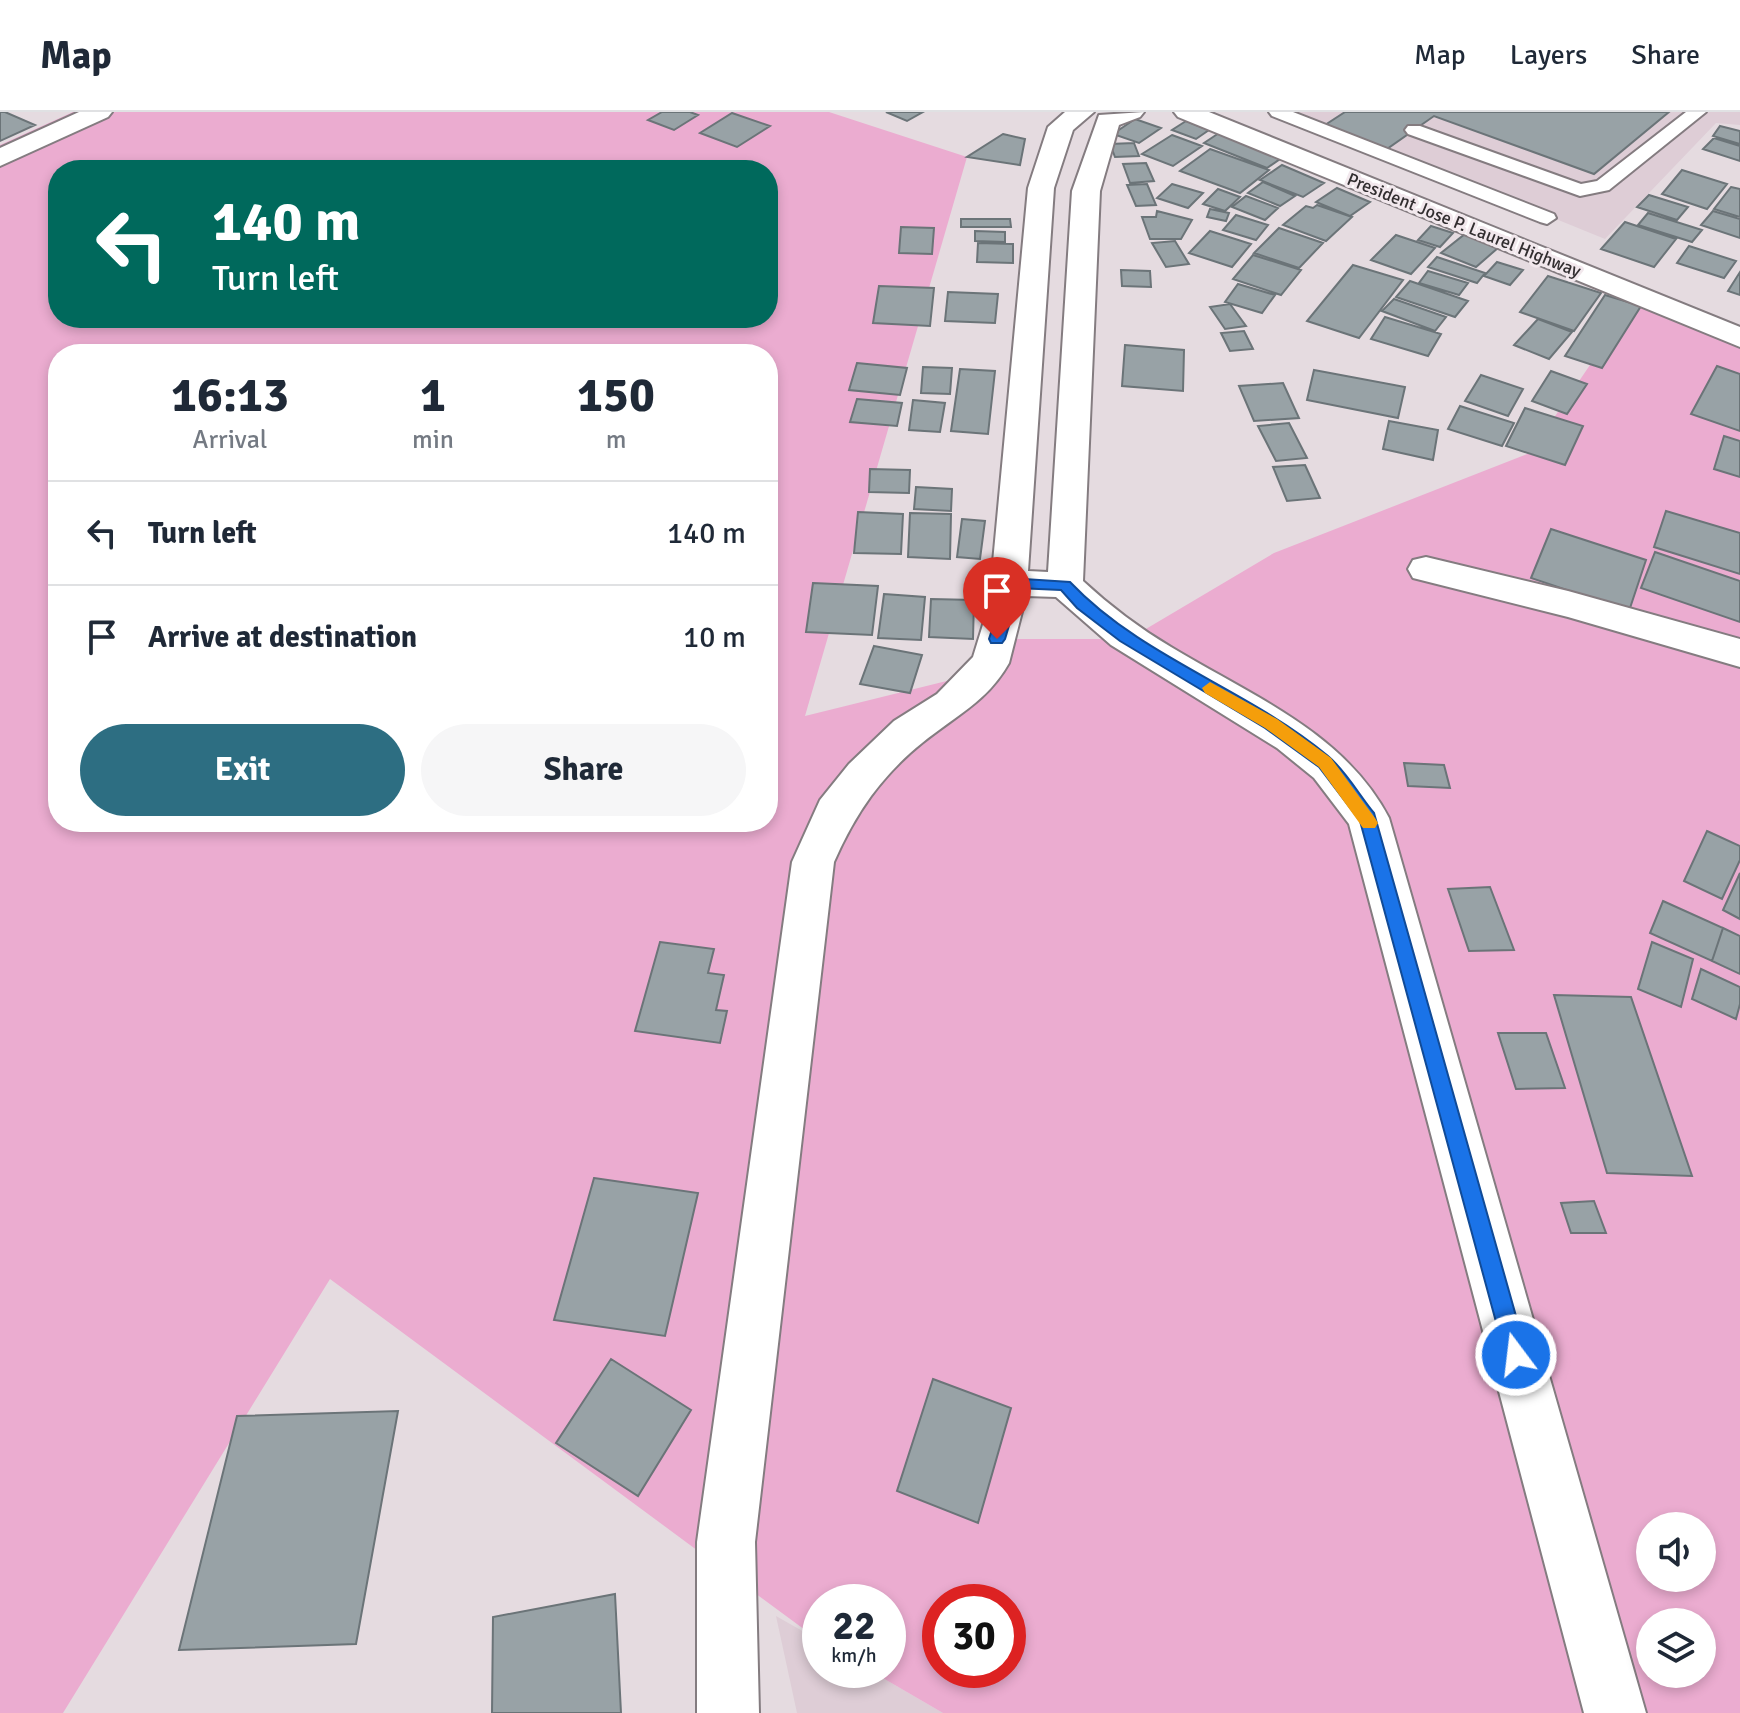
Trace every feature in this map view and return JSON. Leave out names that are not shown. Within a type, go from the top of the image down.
[{"type":"main road","points":[[0,158],[99,112]]},
{"type":"main road","points":[[728,1713],[726,1542],[813,862],[835,812],[863,775],[908,732],[951,704],[990,663],[1007,605],[1041,188],[1061,127],[1081,112]]},
{"type":"main road","points":[[1131,112],[1108,120],[1086,191],[1065,585],[1082,604],[1126,637],[1271,723],[1325,762],[1368,818],[1615,1713]]},
{"type":"main road","name":"President Jose P. Laurel Highway","points":[[1187,112],[1740,338]]},
{"type":"main road","points":[[1426,569],[1568,604],[1740,653]]},
{"type":"main road","points":[[1007,583],[1065,585]]},
{"type":"lane","points":[[1278,112],[1547,218]]},
{"type":"lane","points":[[1414,130],[1580,190],[1603,186],[1697,112]]},
{"type":"lane","points":[[1515,246],[1580,190]]},
{"type":"shaded area","points":[[73,112],[829,112],[967,157],[805,716],[979,673],[997,639],[1129,639],[1274,553],[1530,453],[1637,296],[1740,338],[1740,1713],[943,1713],[900,1688],[906,1688],[906,1584],[802,1584],[802,1628],[330,1279],[63,1713],[0,1713],[0,145]]},
{"type":"shaded area","points":[[1294,112],[1740,112],[1740,125],[1716,123],[1605,239]]},
{"type":"shaded area","points":[[776,1616],[802,1631],[802,1688],[900,1688],[943,1713],[797,1713]]},
{"type":"building","points":[[0,112],[5,112],[35,125],[0,141]]},
{"type":"building","points":[[662,112],[698,115],[674,130],[648,120]]},
{"type":"building","points":[[886,112],[923,112],[907,121]]},
{"type":"building","points":[[1345,112],[1669,112],[1594,174],[1434,116],[1384,151],[1322,127]]},
{"type":"building","points":[[732,113],[770,126],[737,147],[700,133]]},
{"type":"building","points":[[1135,119],[1161,128],[1139,143],[1113,134]]},
{"type":"building","points":[[1186,121],[1209,130],[1196,139],[1172,130]]},
{"type":"building","points":[[1720,126],[1740,131],[1740,144],[1713,136]]},
{"type":"building","points":[[1219,133],[1283,157],[1267,168],[1204,143]]},
{"type":"building","points":[[1003,134],[1025,139],[1020,165],[967,157]]},
{"type":"building","points":[[1172,135],[1202,146],[1173,166],[1142,154]]},
{"type":"building","points":[[1714,138],[1740,146],[1740,161],[1703,149]]},
{"type":"building","points":[[1134,143],[1139,156],[1115,157],[1110,144]]},
{"type":"building","points":[[1210,149],[1269,170],[1240,193],[1180,171]]},
{"type":"building","points":[[1146,163],[1154,181],[1130,183],[1123,164]]},
{"type":"building","points":[[1282,165],[1324,183],[1303,197],[1260,180]]},
{"type":"building","points":[[1682,170],[1727,184],[1707,209],[1662,194]]},
{"type":"building","points":[[1263,182],[1295,196],[1280,206],[1248,193]]},
{"type":"building","points":[[1147,184],[1156,205],[1136,206],[1127,185]]},
{"type":"building","points":[[1172,184],[1203,193],[1188,208],[1157,198]]},
{"type":"building","points":[[1731,187],[1740,189],[1740,217],[1714,209]]},
{"type":"building","points":[[1337,188],[1370,202],[1350,216],[1316,202]]},
{"type":"building","points":[[1218,189],[1240,197],[1225,211],[1203,204]]},
{"type":"building","points":[[1649,195],[1688,207],[1677,220],[1637,207]]},
{"type":"building","points":[[1246,196],[1278,208],[1265,220],[1232,207]]},
{"type":"building","points":[[1317,205],[1352,217],[1326,241],[1283,225],[1306,206],[1313,208]]},
{"type":"building","points":[[1210,209],[1229,213],[1226,221],[1207,217]]},
{"type":"building","points":[[1157,211],[1192,220],[1181,239],[1150,239],[1142,217],[1156,217]]},
{"type":"building","points":[[1713,211],[1740,219],[1740,238],[1701,225]]},
{"type":"building","points":[[1648,213],[1702,230],[1692,242],[1638,225]]},
{"type":"building","points":[[1236,215],[1268,225],[1256,240],[1223,230]]},
{"type":"building","points":[[961,219],[1010,219],[1011,227],[961,227]]},
{"type":"building","points":[[1625,222],[1676,239],[1654,267],[1601,249]]},
{"type":"building","points":[[1431,226],[1453,233],[1440,247],[1418,240]]},
{"type":"building","points":[[901,227],[934,228],[932,254],[899,253]]},
{"type":"building","points":[[1279,228],[1323,243],[1299,268],[1254,253]]},
{"type":"building","points":[[975,231],[1005,232],[1005,242],[975,241]]},
{"type":"building","points":[[1210,231],[1251,244],[1232,267],[1189,253]]},
{"type":"building","points":[[1465,234],[1499,247],[1476,267],[1441,253]]},
{"type":"building","points":[[1396,235],[1435,248],[1411,274],[1371,260]]},
{"type":"building","points":[[1175,241],[1189,264],[1166,267],[1152,243]]},
{"type":"building","points":[[978,243],[1013,244],[1013,263],[977,262]]},
{"type":"building","points":[[1689,246],[1736,261],[1724,278],[1677,263]]},
{"type":"building","points":[[1253,255],[1301,270],[1281,295],[1233,279]]},
{"type":"building","points":[[1437,257],[1485,273],[1477,283],[1428,267]]},
{"type":"building","points":[[1497,262],[1523,270],[1510,285],[1484,276]]},
{"type":"building","points":[[1353,265],[1403,280],[1359,338],[1307,321]]},
{"type":"building","points":[[1121,270],[1150,271],[1151,287],[1122,286]]},
{"type":"building","points":[[1428,271],[1468,283],[1459,295],[1419,283]]},
{"type":"building","points":[[1740,272],[1740,295],[1728,291]]},
{"type":"building","points":[[1548,276],[1601,293],[1574,331],[1520,312]]},
{"type":"building","points":[[1410,281],[1468,301],[1455,317],[1396,297]]},
{"type":"building","points":[[1238,284],[1275,295],[1262,313],[1225,302]]},
{"type":"building","points":[[879,286],[934,288],[930,326],[873,323]]},
{"type":"building","points":[[948,292],[998,294],[995,323],[945,321]]},
{"type":"building","points":[[1605,295],[1641,306],[1602,368],[1565,356]]},
{"type":"building","points":[[1394,299],[1446,317],[1435,331],[1382,311]]},
{"type":"building","points":[[1230,304],[1246,326],[1225,329],[1210,307]]},
{"type":"building","points":[[1385,317],[1441,334],[1428,356],[1371,339]]},
{"type":"building","points":[[1538,319],[1572,332],[1549,359],[1514,345]]},
{"type":"building","points":[[1244,331],[1253,349],[1230,351],[1221,333]]},
{"type":"building","points":[[1125,345],[1184,350],[1183,391],[1122,386]]},
{"type":"building","points":[[857,363],[907,368],[900,395],[849,390]]},
{"type":"building","points":[[1717,366],[1740,374],[1740,431],[1691,414]]},
{"type":"building","points":[[923,367],[952,368],[950,394],[921,393]]},
{"type":"building","points":[[960,369],[995,371],[988,434],[951,431]]},
{"type":"building","points":[[1314,370],[1405,387],[1398,418],[1307,400]]},
{"type":"building","points":[[1551,371],[1587,384],[1567,414],[1532,401]]},
{"type":"building","points":[[1481,375],[1523,389],[1508,416],[1465,401]]},
{"type":"building","points":[[1283,383],[1299,418],[1254,421],[1239,386]]},
{"type":"building","points":[[857,399],[902,403],[897,426],[850,422]]},
{"type":"building","points":[[913,400],[945,403],[940,432],[909,430]]},
{"type":"building","points":[[1460,406],[1514,423],[1502,446],[1448,429]]},
{"type":"building","points":[[1525,408],[1583,426],[1565,465],[1506,446]]},
{"type":"building","points":[[1389,421],[1438,430],[1433,460],[1383,449]]},
{"type":"building","points":[[1289,423],[1307,458],[1276,461],[1258,426]]},
{"type":"building","points":[[1724,436],[1740,441],[1740,477],[1714,469]]},
{"type":"building","points":[[1305,465],[1320,498],[1287,501],[1273,467]]},
{"type":"building","points":[[870,469],[910,470],[909,493],[869,492]]},
{"type":"building","points":[[916,487],[952,489],[951,511],[914,509]]},
{"type":"building","points":[[1666,511],[1740,533],[1740,574],[1654,547]]},
{"type":"building","points":[[858,512],[903,514],[901,554],[854,553]]},
{"type":"building","points":[[910,513],[951,514],[950,559],[908,557]]},
{"type":"building","points":[[962,519],[985,521],[980,559],[957,557]]},
{"type":"building","points":[[1551,529],[1646,560],[1629,611],[1531,578]]},
{"type":"building","points":[[1655,552],[1740,581],[1740,622],[1641,588]]},
{"type":"building","points":[[813,583],[878,586],[872,635],[806,632]]},
{"type":"building","points":[[884,594],[925,597],[921,640],[878,638]]},
{"type":"building","points":[[931,599],[974,600],[973,639],[929,637]]},
{"type":"building","points":[[874,646],[922,655],[910,693],[860,684]]},
{"type":"building","points":[[1404,763],[1444,765],[1450,788],[1408,786]]},
{"type":"building","points":[[1707,831],[1740,846],[1740,860],[1722,899],[1684,881]]},
{"type":"building","points":[[1740,873],[1740,919],[1723,910]]},
{"type":"building","points":[[1490,887],[1514,950],[1469,951],[1448,889]]},
{"type":"building","points":[[1663,901],[1723,928],[1712,961],[1650,933]]},
{"type":"building","points":[[1723,928],[1740,936],[1740,974],[1712,961]]},
{"type":"building","points":[[660,942],[714,949],[708,973],[724,975],[716,1010],[727,1011],[720,1043],[635,1031]]},
{"type":"building","points":[[1652,942],[1693,959],[1681,1007],[1638,989]]},
{"type":"building","points":[[1701,969],[1740,987],[1736,1019],[1692,999]]},
{"type":"building","points":[[1554,995],[1631,997],[1692,1176],[1607,1173]]},
{"type":"building","points":[[1498,1033],[1546,1033],[1565,1088],[1516,1089]]},
{"type":"building","points":[[594,1178],[698,1193],[665,1336],[554,1320]]},
{"type":"building","points":[[1594,1201],[1606,1233],[1571,1233],[1561,1203]]},
{"type":"building","points":[[611,1359],[691,1410],[638,1496],[556,1443]]},
{"type":"building","points":[[933,1379],[1011,1408],[978,1523],[897,1491]]},
{"type":"building","points":[[398,1411],[356,1644],[179,1650],[237,1416]]},
{"type":"building","points":[[615,1594],[621,1713],[492,1713],[493,1617]]},
{"type":"slow traffic","points":[[1210,688],[1271,723],[1325,762],[1369,823]]},
{"type":"route","points":[[997,639],[1007,605],[1007,583],[1065,585],[1082,604],[1126,637],[1271,723],[1325,762],[1368,818],[1516,1355]]}]
